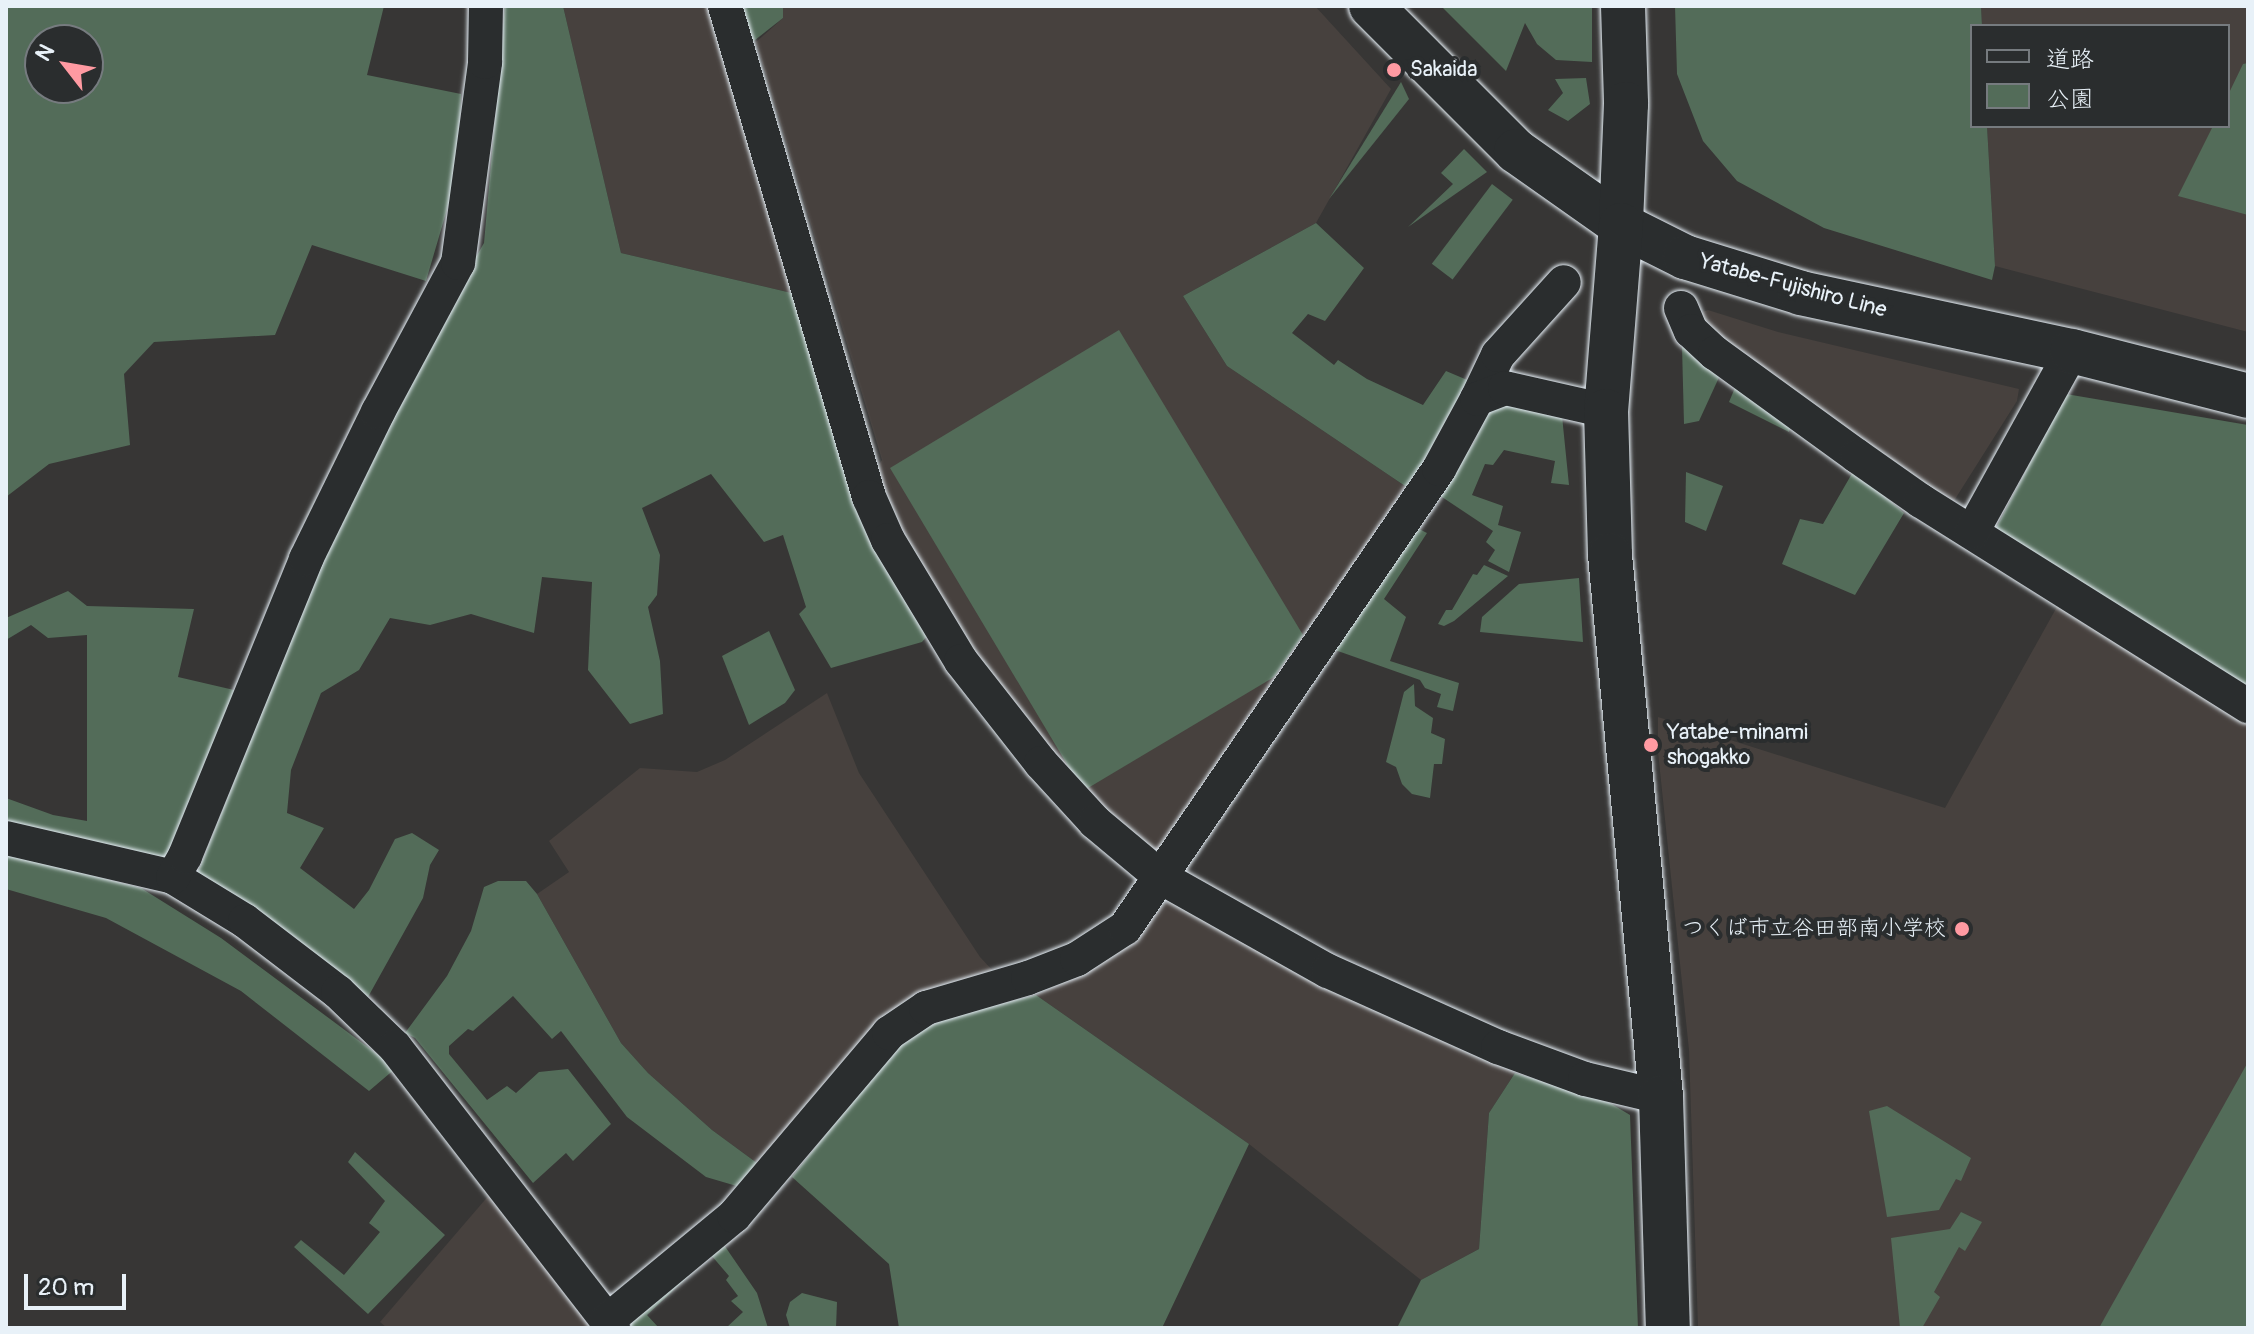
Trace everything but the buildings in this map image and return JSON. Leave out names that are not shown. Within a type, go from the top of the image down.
[{"type":"street","points":[[173,877],[185,856],[288,602],[336,494],[458,263],[485,62],[486,6]]},
{"type":"street","points":[[725,6],[869,497],[888,540],[961,661],[1041,763],[1095,822],[1162,878],[1392,1002],[1585,1079],[1661,1097]]},
{"type":"street","name":"Yatabe-Fujishiro Line","points":[[1371,6],[1516,151],[1621,225],[1685,257],[1801,293],[2072,351],[2248,396]]},
{"type":"street","points":[[1623,6],[1626,104],[1621,225],[1606,411],[1610,555],[1661,1097],[1668,1328]]},
{"type":"street","points":[[6,838],[173,877],[245,921],[338,992],[395,1047],[610,1324],[734,1216],[889,1033],[926,1008],[1028,978],[1077,959],[1125,928],[1439,469],[1498,355],[1564,282]]},
{"type":"street","points":[[1681,308],[1691,331],[1715,353],[1857,456],[2248,706]]},
{"type":"street","points":[[1972,532],[2072,351]]},
{"type":"street","points":[[1477,399],[1505,388],[1606,411]]},
{"type":"shaded area","points":[[563,6],[710,6],[800,295],[621,253]]},
{"type":"shaded area","points":[[783,6],[1315,6],[1391,89],[1316,223],[1183,296],[1227,366],[1411,490],[1170,848],[1148,860],[969,657],[872,475],[882,460],[756,42],[783,18]]},
{"type":"shaded area","points":[[1981,6],[2248,6],[2248,332],[1995,266],[1987,128],[2230,128],[2230,24],[1982,24]]},
{"type":"shaded area","points":[[1708,310],[1778,332],[2019,389],[2017,401],[1952,504],[1701,324],[1700,313]]},
{"type":"shaded area","name":"つくば市立谷田部南小学校","points":[[2058,605],[2248,723],[2248,1328],[1698,1328],[1689,1050],[1658,752],[1658,717],[1945,808]]},
{"type":"shaded area","points":[[827,693],[859,773],[980,957],[996,974],[937,990],[761,1166],[712,1130],[648,1073],[621,1043],[537,894],[569,872],[549,841],[640,768],[697,772],[725,760]]},
{"type":"shaded area","points":[[1167,902],[1184,906],[1372,1009],[1486,1056],[1515,1073],[1489,1113],[1479,1249],[1421,1280],[1249,1144],[1036,995],[1098,966]]},
{"type":"shaded area","points":[[490,1194],[593,1328],[387,1328],[380,1322]]},
{"type":"green space","points":[[6,6],[384,6],[367,75],[461,94],[458,172],[426,281],[312,245],[275,335],[154,342],[124,374],[130,445],[49,464],[6,497]]},
{"type":"green space","points":[[505,6],[563,6],[621,253],[800,295],[928,635],[922,642],[831,668],[799,614],[806,607],[783,535],[764,542],[711,474],[642,508],[660,555],[657,595],[648,607],[660,661],[663,714],[630,724],[588,670],[592,582],[542,577],[534,633],[471,614],[430,625],[390,618],[359,670],[321,693],[291,770],[287,813],[324,828],[300,868],[354,909],[369,890],[395,839],[412,833],[439,850],[430,865],[423,898],[368,997],[196,877],[323,559],[400,390],[484,243]]},
{"type":"green space","points":[[735,6],[783,6],[783,18],[746,47]]},
{"type":"green space","points":[[1441,6],[1592,6],[1592,62],[1556,60],[1537,44],[1525,23],[1506,71]]},
{"type":"green space","points":[[1675,6],[1981,6],[1982,24],[1970,24],[1970,128],[1987,128],[1995,266],[1992,280],[1824,228],[1737,181],[1703,141],[1677,74]]},
{"type":"green space","points":[[2248,63],[2248,215],[2178,196],[2212,128],[2230,128],[2230,91],[2243,64]]},
{"type":"green space","points":[[1586,78],[1590,104],[1568,121],[1548,110],[1563,93],[1555,79]]},
{"type":"green space","points":[[1401,82],[1409,99],[1329,199]]},
{"type":"green space","points":[[1464,149],[1487,172],[1408,227],[1453,184],[1441,173]]},
{"type":"green space","points":[[1492,184],[1513,200],[1453,280],[1432,264]]},
{"type":"green space","points":[[1316,223],[1364,268],[1325,321],[1308,314],[1292,333],[1334,365],[1338,360],[1367,379],[1423,405],[1446,371],[1472,382],[1411,490],[1227,366],[1183,296]]},
{"type":"green space","points":[[1119,330],[1303,635],[1274,677],[1083,791],[890,468]]},
{"type":"green space","points":[[1682,346],[1721,373],[1699,421],[1684,424]]},
{"type":"green space","points":[[1737,383],[1791,424],[1789,432],[1729,402]]},
{"type":"green space","points":[[2066,394],[2248,425],[2248,689],[1995,530]]},
{"type":"green space","points":[[1494,397],[1561,406],[1569,485],[1551,483],[1555,461],[1504,450],[1493,465],[1485,464],[1472,495],[1503,506],[1498,525],[1521,532],[1509,572],[1488,561],[1495,550],[1486,542],[1493,531],[1439,495],[1475,441]]},
{"type":"green space","points":[[1854,470],[1904,513],[1855,595],[1782,564],[1800,519],[1823,524]]},
{"type":"green space","points":[[1686,472],[1723,486],[1706,531],[1685,522]]},
{"type":"green space","points":[[1417,528],[1427,533],[1384,599],[1406,617],[1390,661],[1459,683],[1453,711],[1437,707],[1441,694],[1425,688],[1420,680],[1335,650]]},
{"type":"green space","points":[[1484,565],[1508,576],[1454,621],[1444,626],[1438,624],[1446,610],[1452,610],[1473,574],[1477,575]]},
{"type":"green space","points":[[1579,578],[1583,642],[1480,632],[1482,617],[1519,584]]},
{"type":"green space","points":[[68,591],[87,606],[194,609],[178,677],[234,690],[193,809],[165,862],[6,824],[6,798],[53,815],[87,821],[87,635],[48,638],[31,625],[6,640],[6,618]]},
{"type":"green space","points":[[769,631],[795,690],[785,703],[749,725],[722,656]]},
{"type":"green space","points":[[1414,684],[1415,706],[1433,718],[1431,733],[1445,739],[1442,764],[1434,764],[1430,798],[1412,794],[1402,784],[1396,767],[1386,762],[1404,692]]},
{"type":"green space","points":[[6,854],[141,888],[221,938],[396,1068],[369,1091],[241,991],[106,918],[6,889]]},
{"type":"green space","points":[[498,881],[526,881],[537,894],[621,1043],[648,1073],[712,1130],[761,1166],[740,1187],[706,1177],[627,1117],[561,1031],[552,1039],[513,996],[473,1031],[468,1029],[449,1046],[449,1054],[487,1100],[507,1086],[516,1093],[539,1072],[568,1069],[611,1124],[573,1161],[566,1153],[533,1183],[415,1038],[405,1033],[447,976],[471,931],[484,887]]},
{"type":"green space","points":[[1036,995],[1249,1144],[1162,1328],[899,1328],[889,1264],[792,1177],[893,1050],[918,1031],[952,1016]]},
{"type":"green space","points":[[2248,1062],[2248,1328],[2099,1328]]},
{"type":"green space","points":[[1515,1073],[1610,1103],[1630,1115],[1638,1328],[1397,1328],[1421,1280],[1479,1249],[1489,1113]]},
{"type":"green space","points":[[1887,1106],[1971,1158],[1961,1181],[1956,1179],[1939,1210],[1887,1217],[1869,1111]]},
{"type":"green space","points":[[355,1152],[445,1235],[368,1314],[294,1247],[301,1240],[344,1275],[380,1232],[369,1223],[385,1201],[348,1162]]},
{"type":"green space","points":[[1961,1212],[1982,1222],[1965,1251],[1959,1247],[1934,1292],[1940,1297],[1922,1328],[1900,1328],[1891,1238],[1950,1229]]},
{"type":"green space","points":[[722,1242],[757,1293],[768,1328],[726,1328],[743,1312],[731,1301],[738,1296],[726,1280],[729,1276],[711,1255],[647,1315],[659,1328],[630,1328],[632,1319]]},
{"type":"green space","points":[[802,1293],[837,1302],[836,1328],[790,1328],[786,1315],[790,1302]]},
{"type":"place","name":"Sakaida","points":[[1394,70]]},
{"type":"place","name":"Yatabe-minami shogakko","points":[[1651,745]]},
{"type":"place","name":"つくば市立谷田部南小学校","points":[[1962,929]]}]
